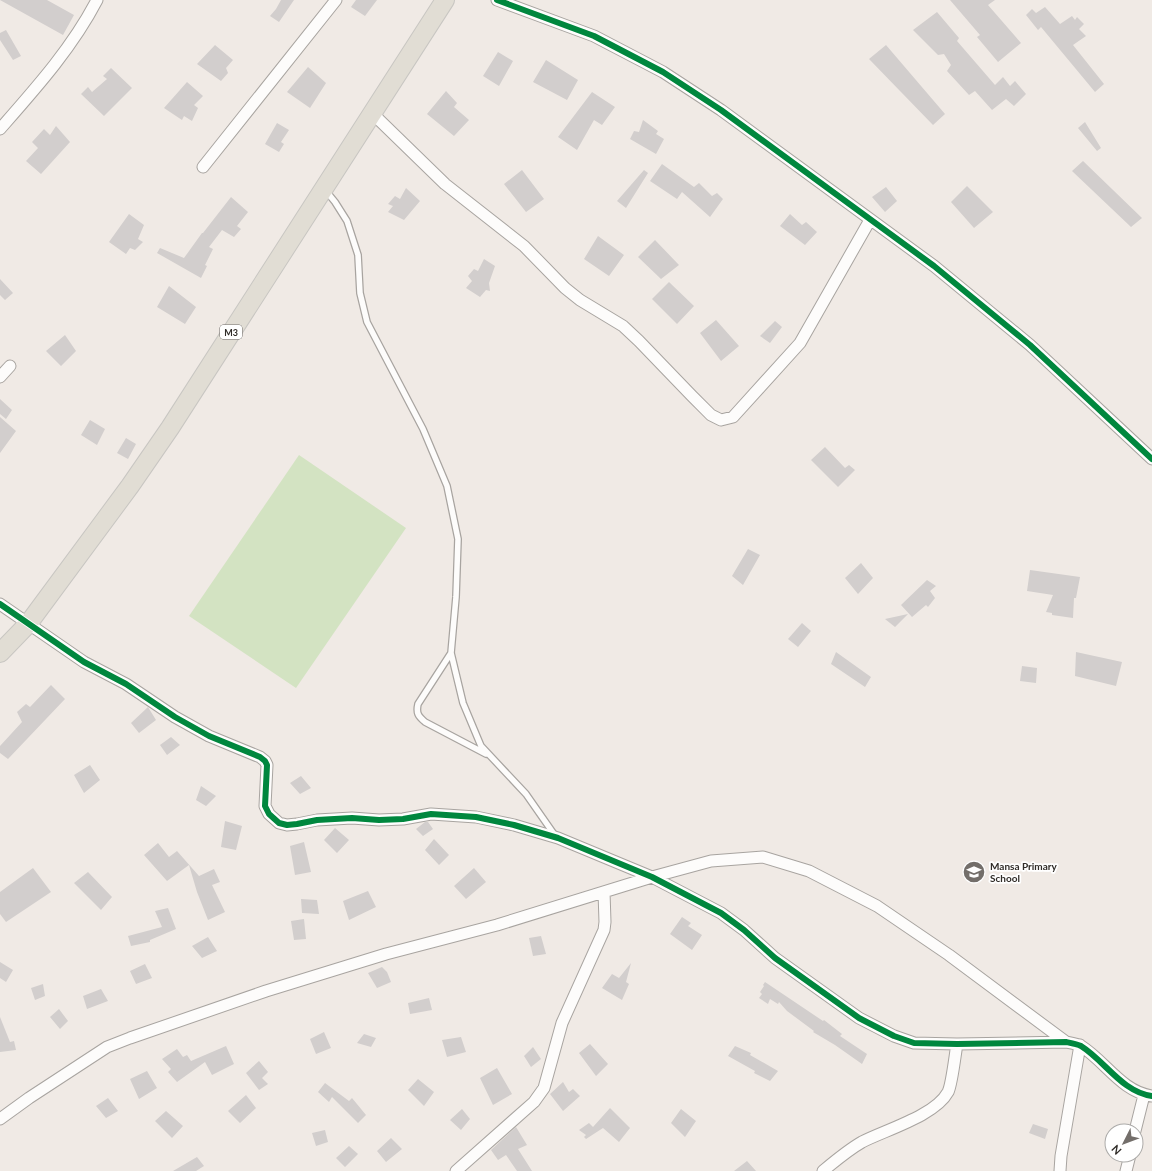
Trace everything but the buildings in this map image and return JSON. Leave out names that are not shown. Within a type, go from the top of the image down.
[{"type":"main road","name":"M3","points":[[0,653],[28,624],[130,486],[170,428],[372,113],[441,1]]},
{"type":"street","points":[[0,129],[37,88],[78,34],[97,0]]},
{"type":"street","points":[[203,167],[336,0]]},
{"type":"street","points":[[497,0],[594,36],[663,72],[721,110],[934,266],[1030,345],[1152,458]]},
{"type":"street","points":[[372,113],[445,184],[524,246],[565,288],[580,300],[623,326],[711,415],[721,420],[733,417],[800,342],[870,220]]},
{"type":"street","points":[[0,377],[10,366]]},
{"type":"street","points":[[0,604],[84,662],[126,684],[175,717],[209,736],[260,757],[267,765],[265,806],[269,814],[278,822],[287,825],[317,820],[352,818],[403,819],[431,814],[458,815],[514,825],[558,838],[652,877],[722,913],[744,930],[775,958],[859,1018],[894,1036],[914,1043],[957,1044],[1066,1042],[1080,1045],[1123,1083],[1148,1095],[1138,1123]]},
{"type":"street","points":[[0,1119],[29,1098],[107,1047],[266,991],[386,954],[497,925],[652,877],[712,861],[763,857],[809,871],[877,906],[949,955],[1066,1042]]},
{"type":"street","points":[[456,1171],[530,1106],[544,1088],[562,1023],[604,930],[604,892]]},
{"type":"street","points":[[822,1171],[836,1159],[861,1143],[912,1120],[942,1100],[949,1091],[957,1044]]},
{"type":"street","points":[[1060,1171],[1061,1156],[1080,1045]]},
{"type":"lane","points":[[324,188],[336,202],[347,221],[358,255],[360,293],[367,322],[423,429],[447,486],[458,539],[456,597],[451,653],[463,703],[481,746],[526,794],[558,838]]},
{"type":"lane","points":[[451,653],[418,704],[416,710],[418,716],[425,722],[488,755]]},
{"type":"green space","points":[[299,455],[406,528],[296,688],[189,616]]},
{"type":"cycle path","points":[[497,0],[594,36],[663,72],[721,110],[934,266],[1030,345],[1152,459]]},
{"type":"cycle path","points":[[0,604],[84,662],[126,684],[175,717],[209,736],[260,757],[267,765],[265,806],[269,814],[279,823],[287,825],[317,820],[352,818],[379,820],[403,819],[431,814],[476,817],[514,825],[558,838],[652,877],[721,913],[744,930],[775,958],[859,1018],[894,1036],[914,1043],[957,1044],[1066,1042],[1081,1046],[1090,1052],[1114,1075],[1132,1089],[1152,1096]]},
{"type":"place","name":"Mansa Primary School","points":[[974,872]]}]
